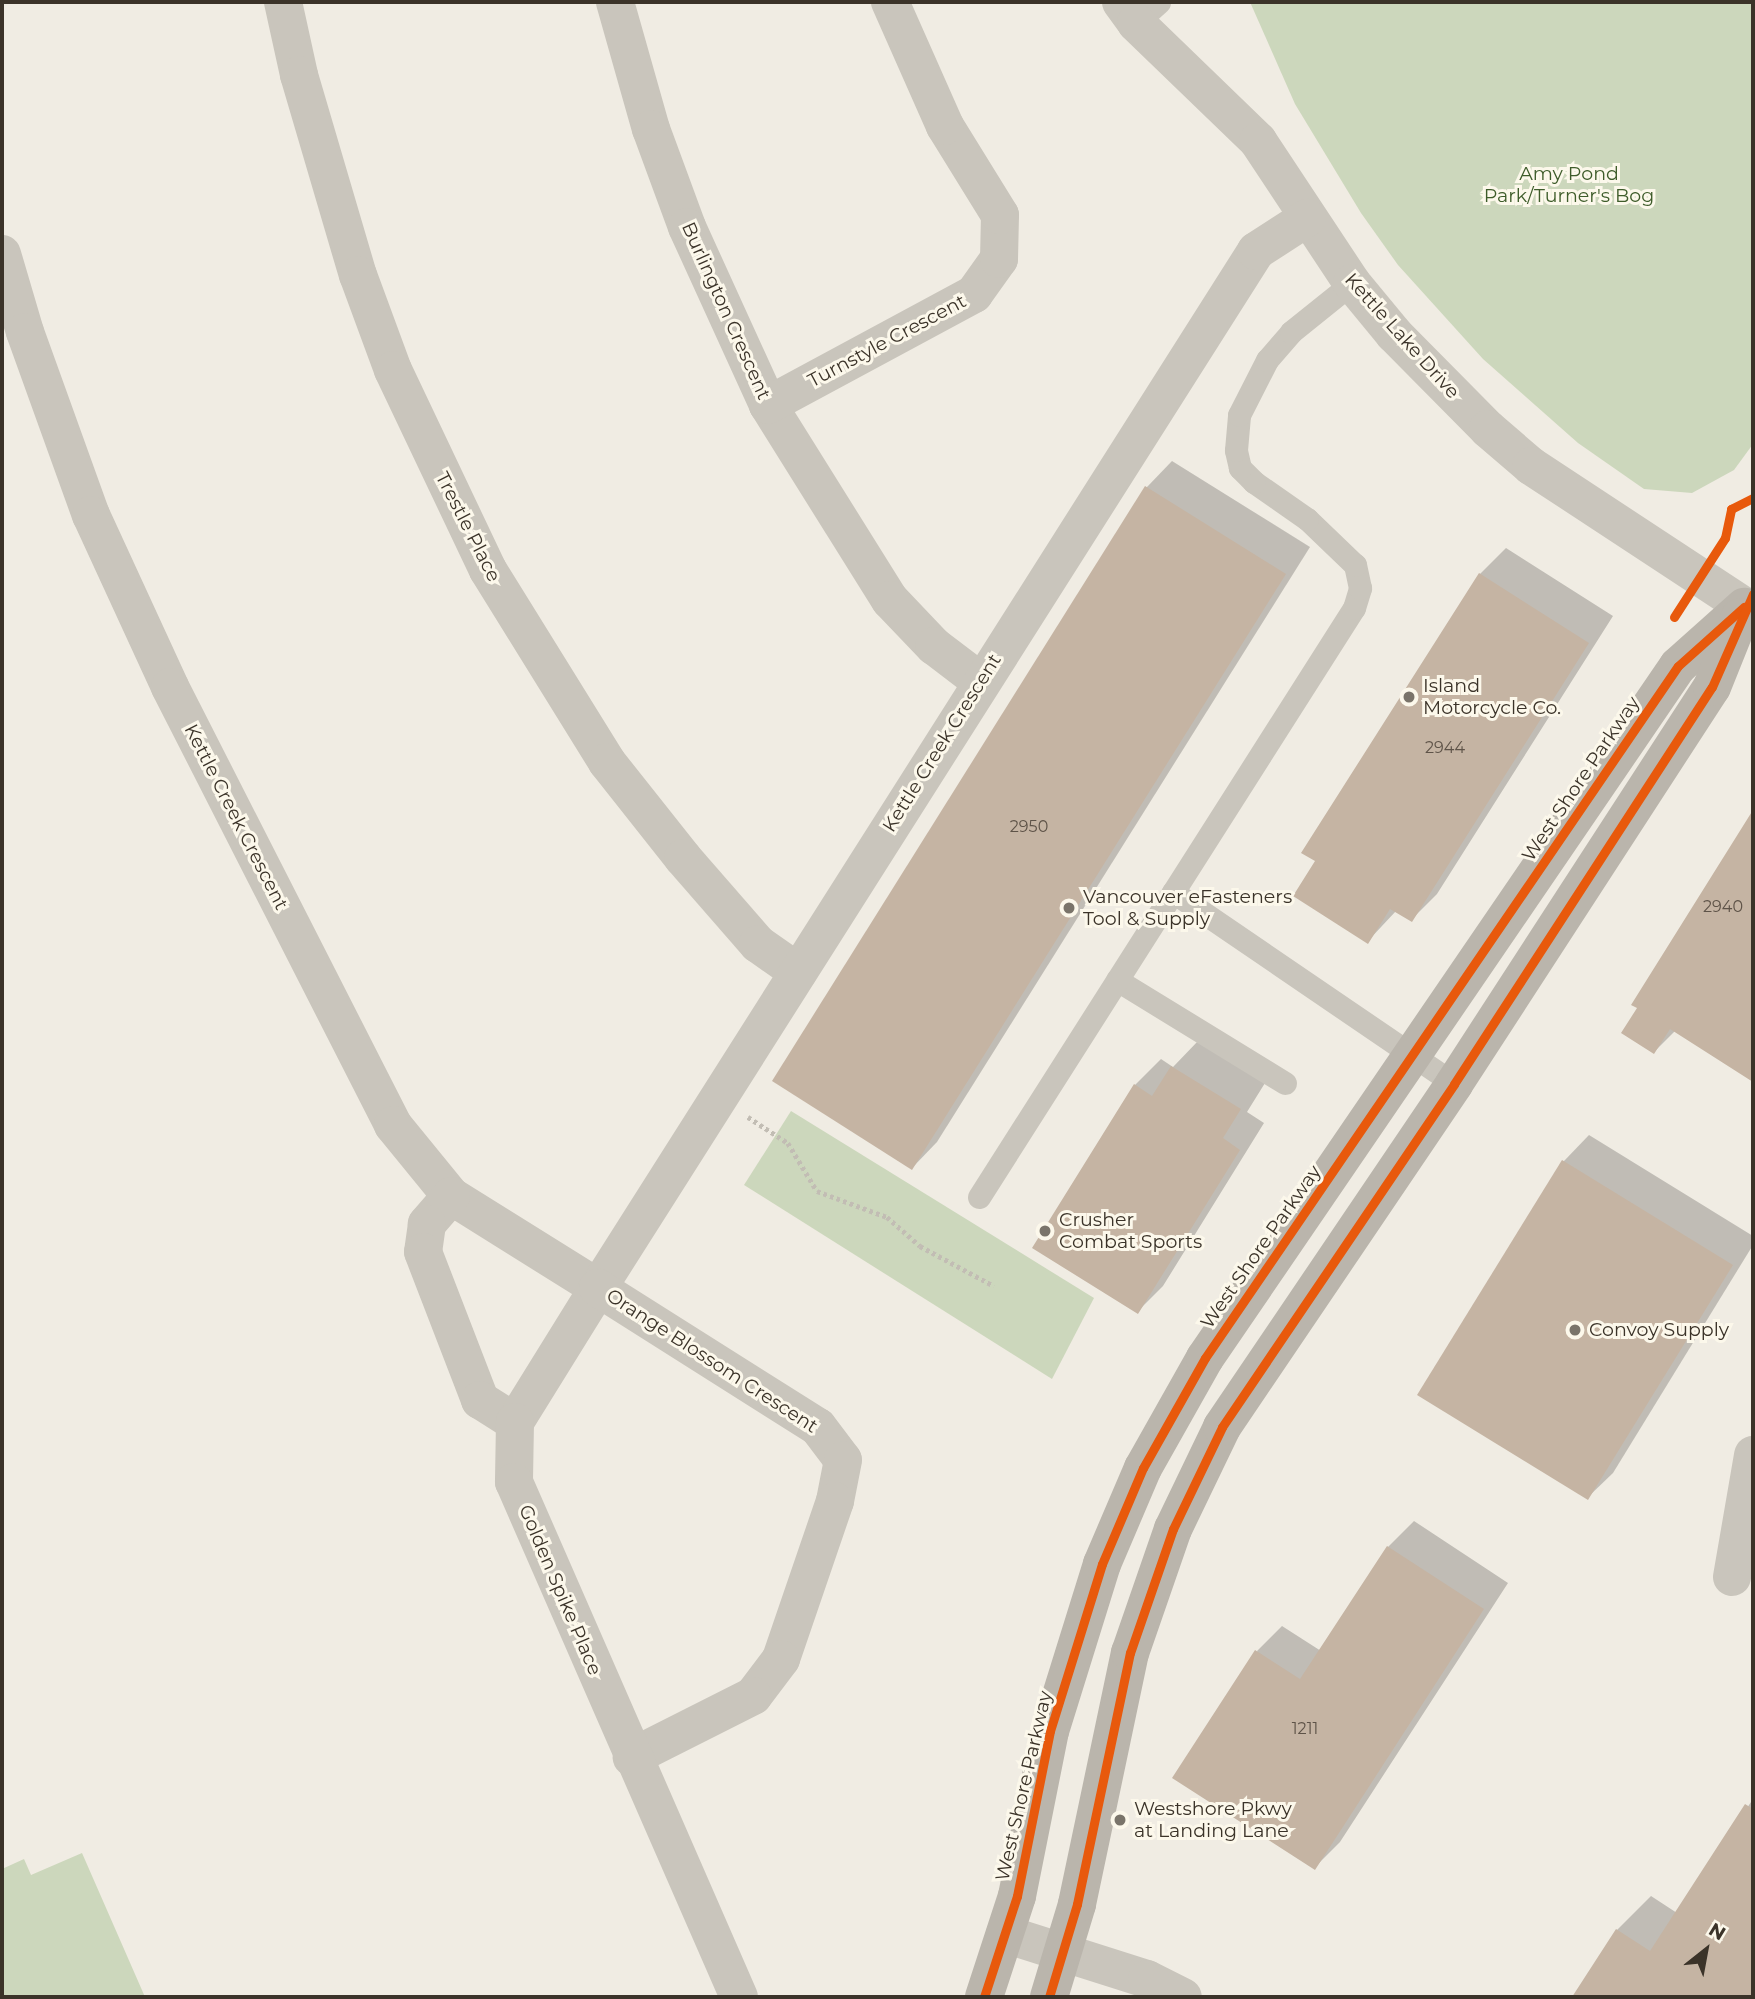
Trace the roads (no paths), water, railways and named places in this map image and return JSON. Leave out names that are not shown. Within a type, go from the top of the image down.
[{"type":"main road","name":"West Shore Parkway","points":[[984,1997],[1017,1896],[1049,1731],[1102,1564],[1143,1468],[1205,1358],[1414,1058],[1678,666],[1750,604]]},
{"type":"main road","points":[[1049,1997],[1062,1953],[1130,1653],[1173,1529],[1222,1427],[1454,1084],[1712,687],[1750,604]]},
{"type":"street","name":"Trestle Place","points":[[283,2],[303,88],[367,299],[398,382],[488,570],[607,762],[682,859],[758,943],[798,972]]},
{"type":"street","name":"Burlington Crescent","points":[[615,2],[651,130],[687,227],[768,404],[890,600],[933,646],[980,681]]},
{"type":"street","name":"Turnstyle Crescent","points":[[768,404],[974,294],[999,259],[1003,238],[1000,215],[944,126],[890,2]]},
{"type":"street","name":"Kettle Lake Drive","points":[[1139,9],[1251,133],[1352,283],[1445,388],[1531,466],[1750,604]]},
{"type":"street","name":"Kettle Creek Crescent","points":[[515,1422],[980,681],[1256,251],[1307,218]]},
{"type":"street","name":"Kettle Creek Crescent","points":[[2,254],[24,332],[91,515],[170,687],[393,1125],[451,1196],[598,1287]]},
{"type":"street","points":[[451,1196],[426,1224],[423,1252],[480,1400],[515,1422]]},
{"type":"street","name":"Orange Blossom Crescent","points":[[598,1287],[818,1427],[843,1460],[835,1502],[781,1659],[753,1696],[632,1756]]},
{"type":"street","name":"Golden Spike Place","points":[[515,1422],[514,1482],[739,1997]]},
{"type":"street","points":[[1732,1577],[1753,1455]]},
{"type":"street","points":[[1005,1934],[1147,1979],[1183,1997]]},
{"type":"lane","points":[[979,1197],[1354,608],[1360,588],[1355,565],[1339,546],[1254,482],[1240,468],[1236,450],[1239,415],[1267,360],[1291,332],[1352,283]]},
{"type":"lane","points":[[1173,892],[1454,1084]]},
{"type":"lane","points":[[1117,980],[1285,1083]]},
{"type":"place","name":"Island Motorcycle Co.","points":[[1409,697]]},
{"type":"place","name":"Vancouver eFasteners Tool & Supply","points":[[1069,908]]},
{"type":"place","name":"Crusher Combat Sports","points":[[1045,1231]]},
{"type":"place","name":"Convoy Supply","points":[[1575,1330]]},
{"type":"place","name":"Westshore Pkwy at Landing Lane","points":[[1120,1820]]},
{"type":"park label","name":"Amy Pond Park/Turner's Bog","points":[[1569,185]]}]
